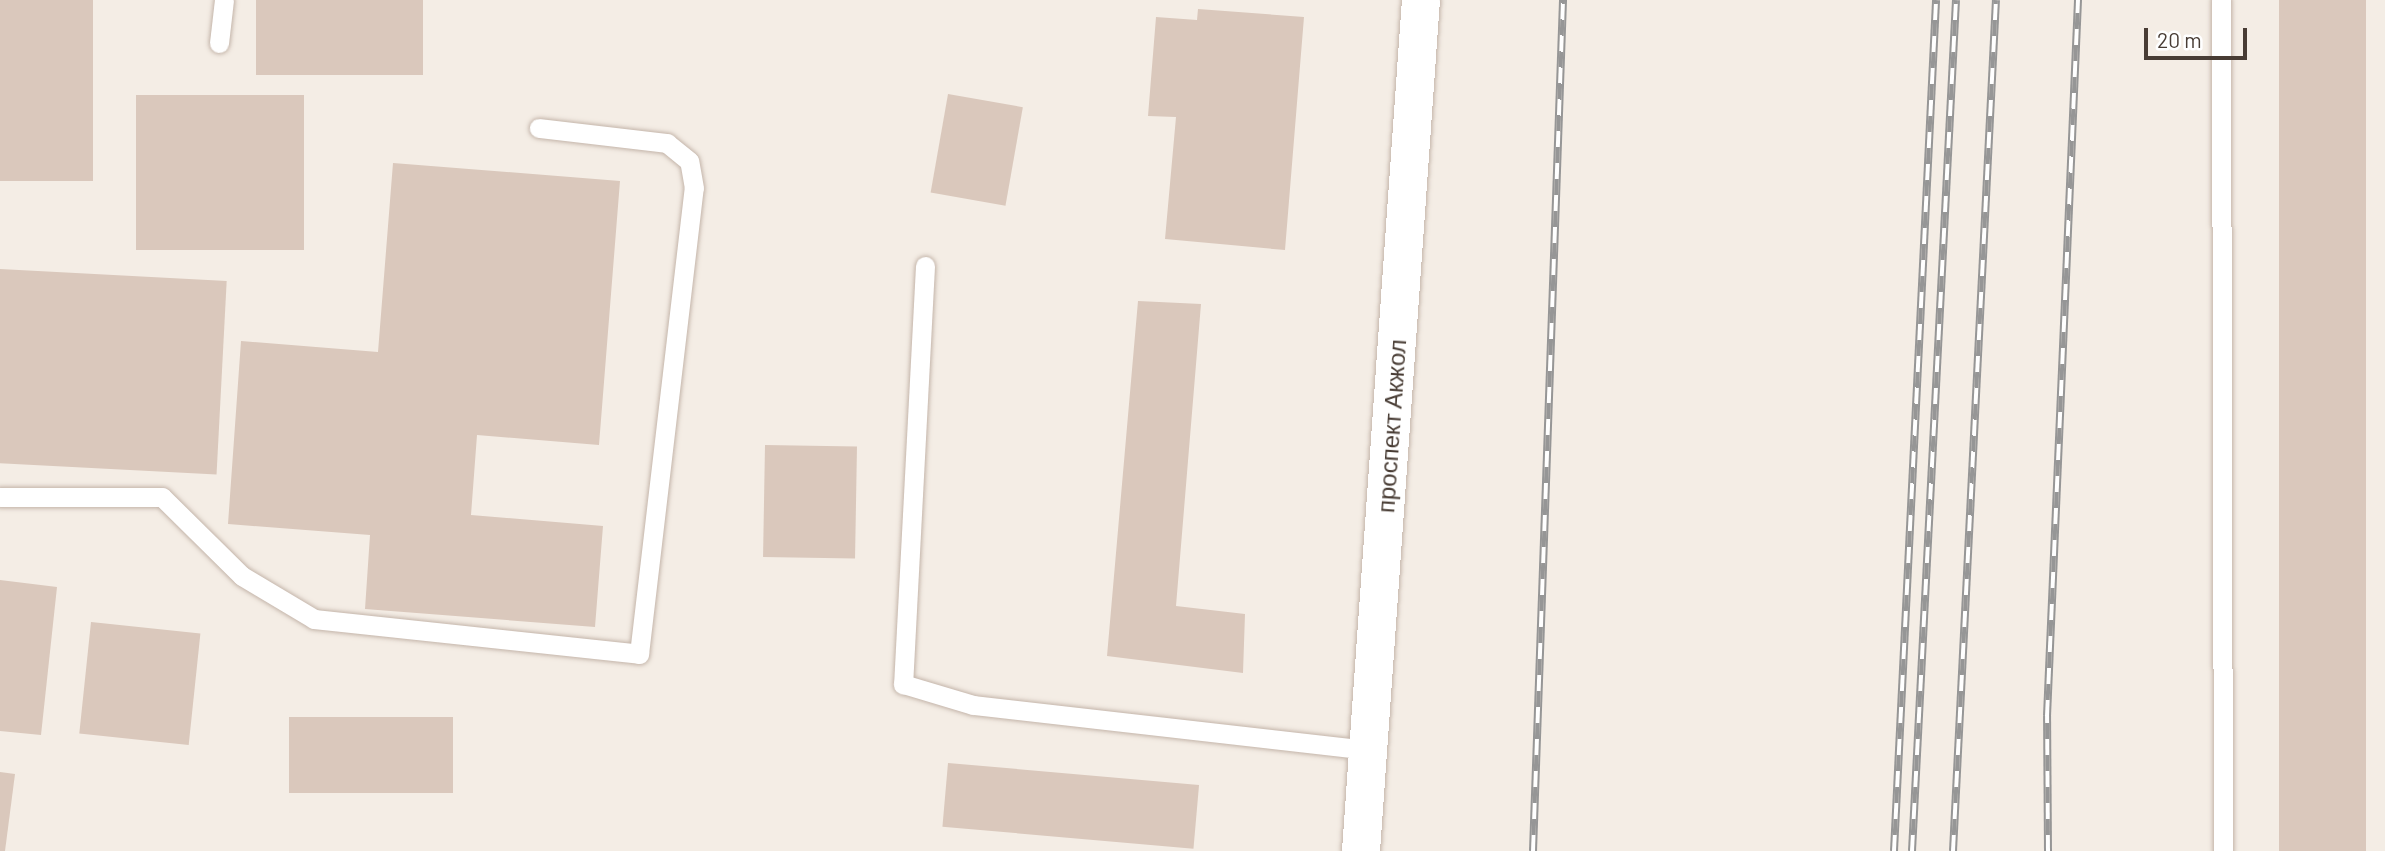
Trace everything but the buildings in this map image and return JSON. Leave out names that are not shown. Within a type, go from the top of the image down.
[{"type":"street","name":"проспект Акжол","points":[[1361,851],[1421,0]]},
{"type":"lane","points":[[219,43],[224,0]]},
{"type":"lane","points":[[2221,0],[2223,851]]},
{"type":"lane","points":[[0,497],[162,497],[242,576],[314,619],[639,654],[694,188],[689,161],[667,143],[539,128]]},
{"type":"lane","points":[[925,266],[903,684],[973,705],[1368,750]]},
{"type":"railway","points":[[1533,851],[1563,0]]},
{"type":"railway","points":[[1894,851],[1936,0]]},
{"type":"railway","points":[[1912,851],[1956,0]]},
{"type":"railway","points":[[1953,851],[1996,0]]},
{"type":"railway","points":[[2048,851],[2047,716],[2078,0]]}]
